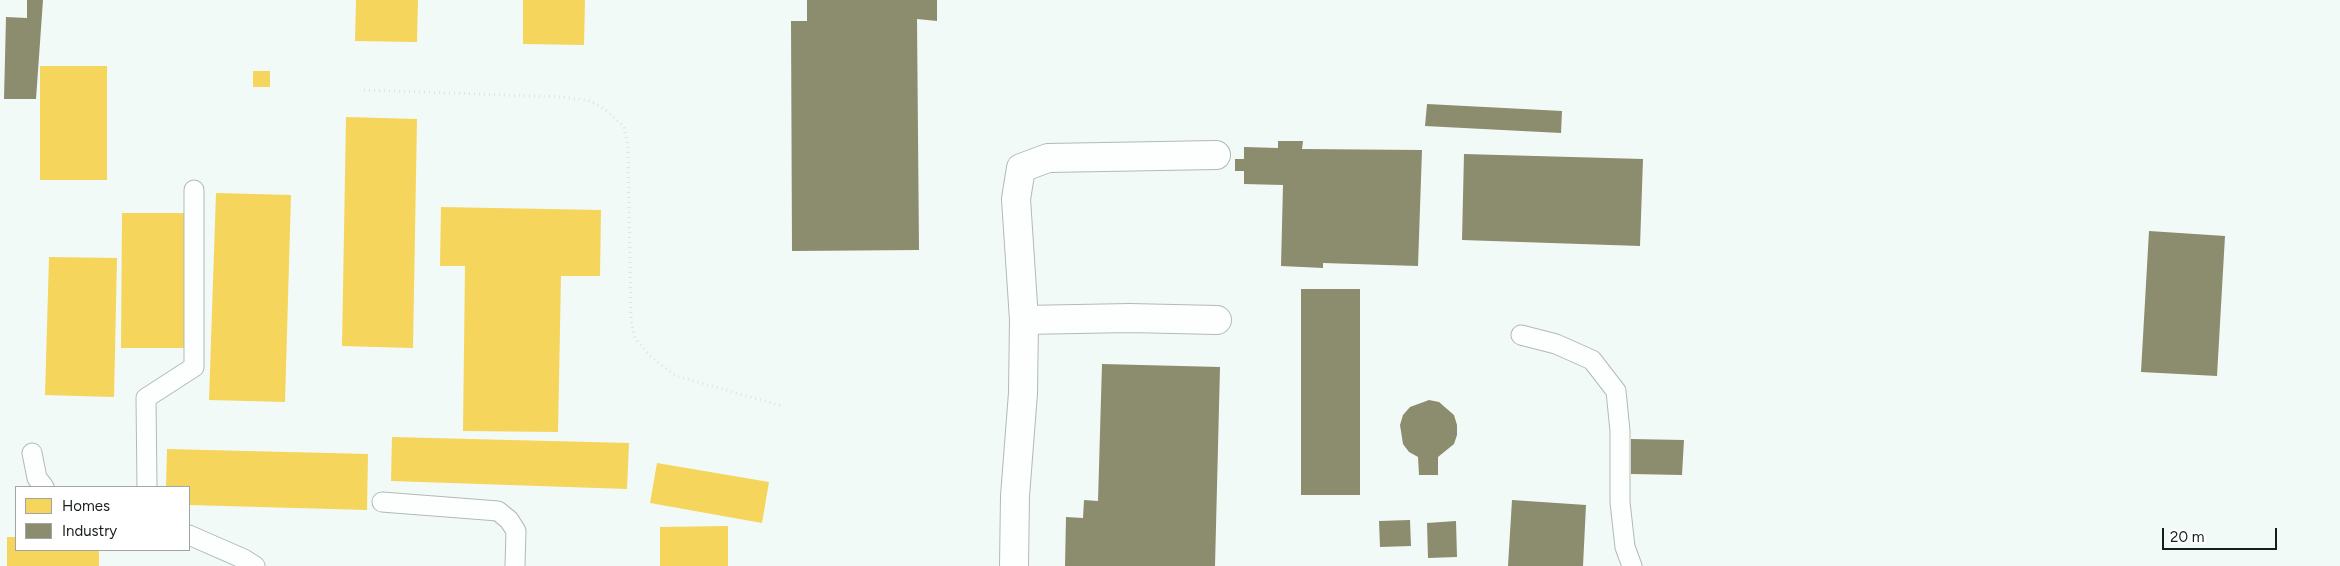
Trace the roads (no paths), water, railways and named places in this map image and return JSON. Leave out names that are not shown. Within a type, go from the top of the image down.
[{"type":"street","points":[[1014,566],[1015,496],[1023,393],[1024,320],[1016,199],[1021,168],[1048,158],[1216,155]]},
{"type":"street","points":[[1024,320],[1130,318],[1217,320]]},
{"type":"lane","points":[[147,486],[146,398],[194,367],[194,190]]},
{"type":"lane","points":[[1521,335],[1556,344],[1592,360],[1616,391],[1620,431],[1620,502],[1625,547],[1632,566]]},
{"type":"lane","points":[[32,452],[37,478],[43,486]]},
{"type":"lane","points":[[382,502],[498,511],[509,520],[516,532],[515,566]]},
{"type":"lane","points":[[190,535],[244,559],[254,566]]}]
